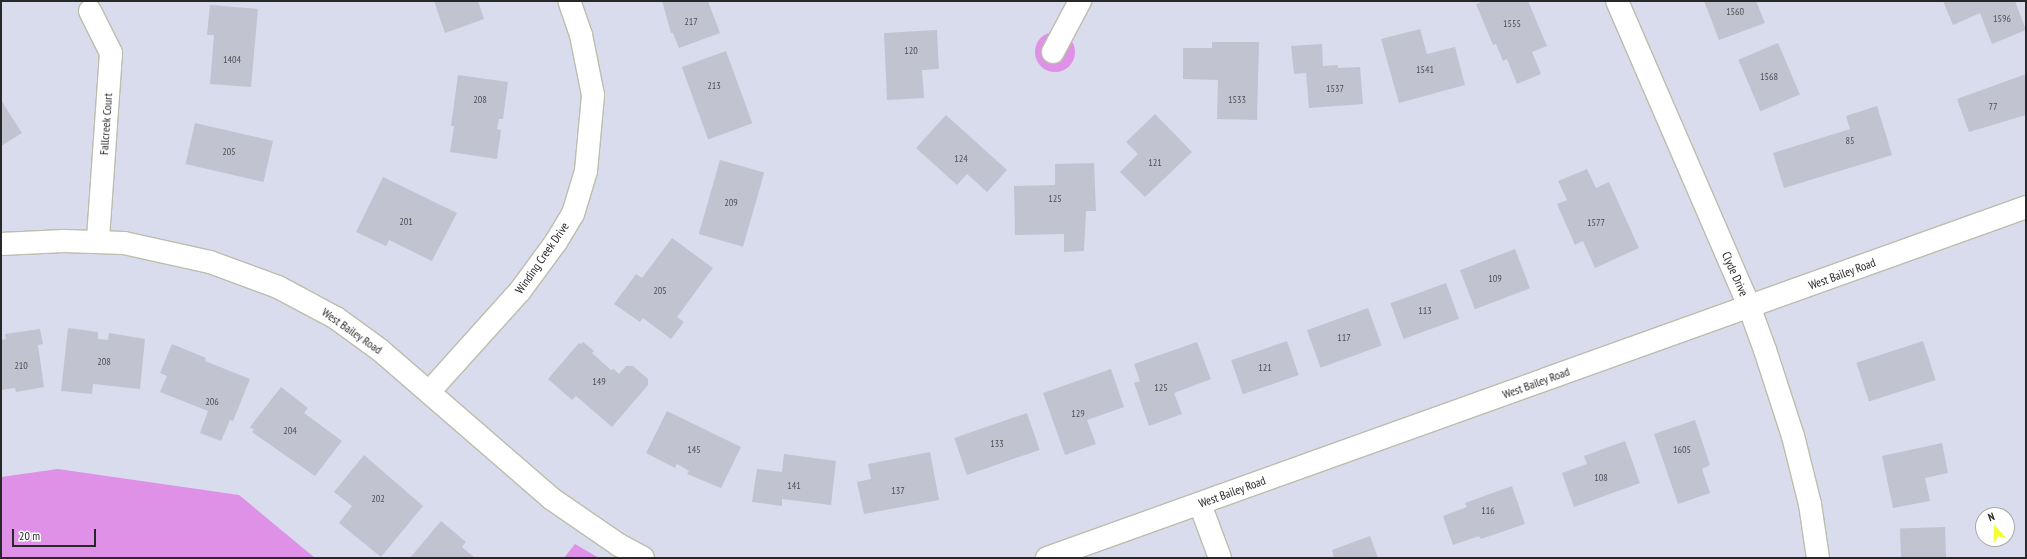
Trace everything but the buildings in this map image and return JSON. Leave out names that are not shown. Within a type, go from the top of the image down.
[{"type":"street","name":"Winding Creek Drive","points":[[429,392],[534,274],[556,242],[575,208],[586,171],[593,95],[581,35],[569,1]]},
{"type":"street","points":[[1054,52],[1080,1]]},
{"type":"street","name":"Clyde Drive","points":[[1617,1],[1749,306],[1793,436],[1810,504],[1818,558]]},
{"type":"street","name":"Fallcreek Court","points":[[90,11],[111,53],[98,241]]},
{"type":"street","name":"West Bailey Road","points":[[1046,558],[1200,504],[2026,206]]},
{"type":"street","name":"West Bailey Road","points":[[1,244],[98,241],[182,254],[238,271],[278,287],[336,318],[380,350],[552,499],[619,545],[643,558]]},
{"type":"street","points":[[1200,504],[1220,558]]},
{"type":"shaded area","points":[[1055,32],[1066,35],[1072,41],[1075,52],[1072,63],[1066,69],[1055,72],[1044,69],[1038,63],[1035,52],[1038,41],[1044,35]]},
{"type":"shaded area","points":[[58,469],[239,495],[315,558],[1,558],[1,477]]},
{"type":"shaded area","points":[[575,544],[599,558],[564,558]]}]
